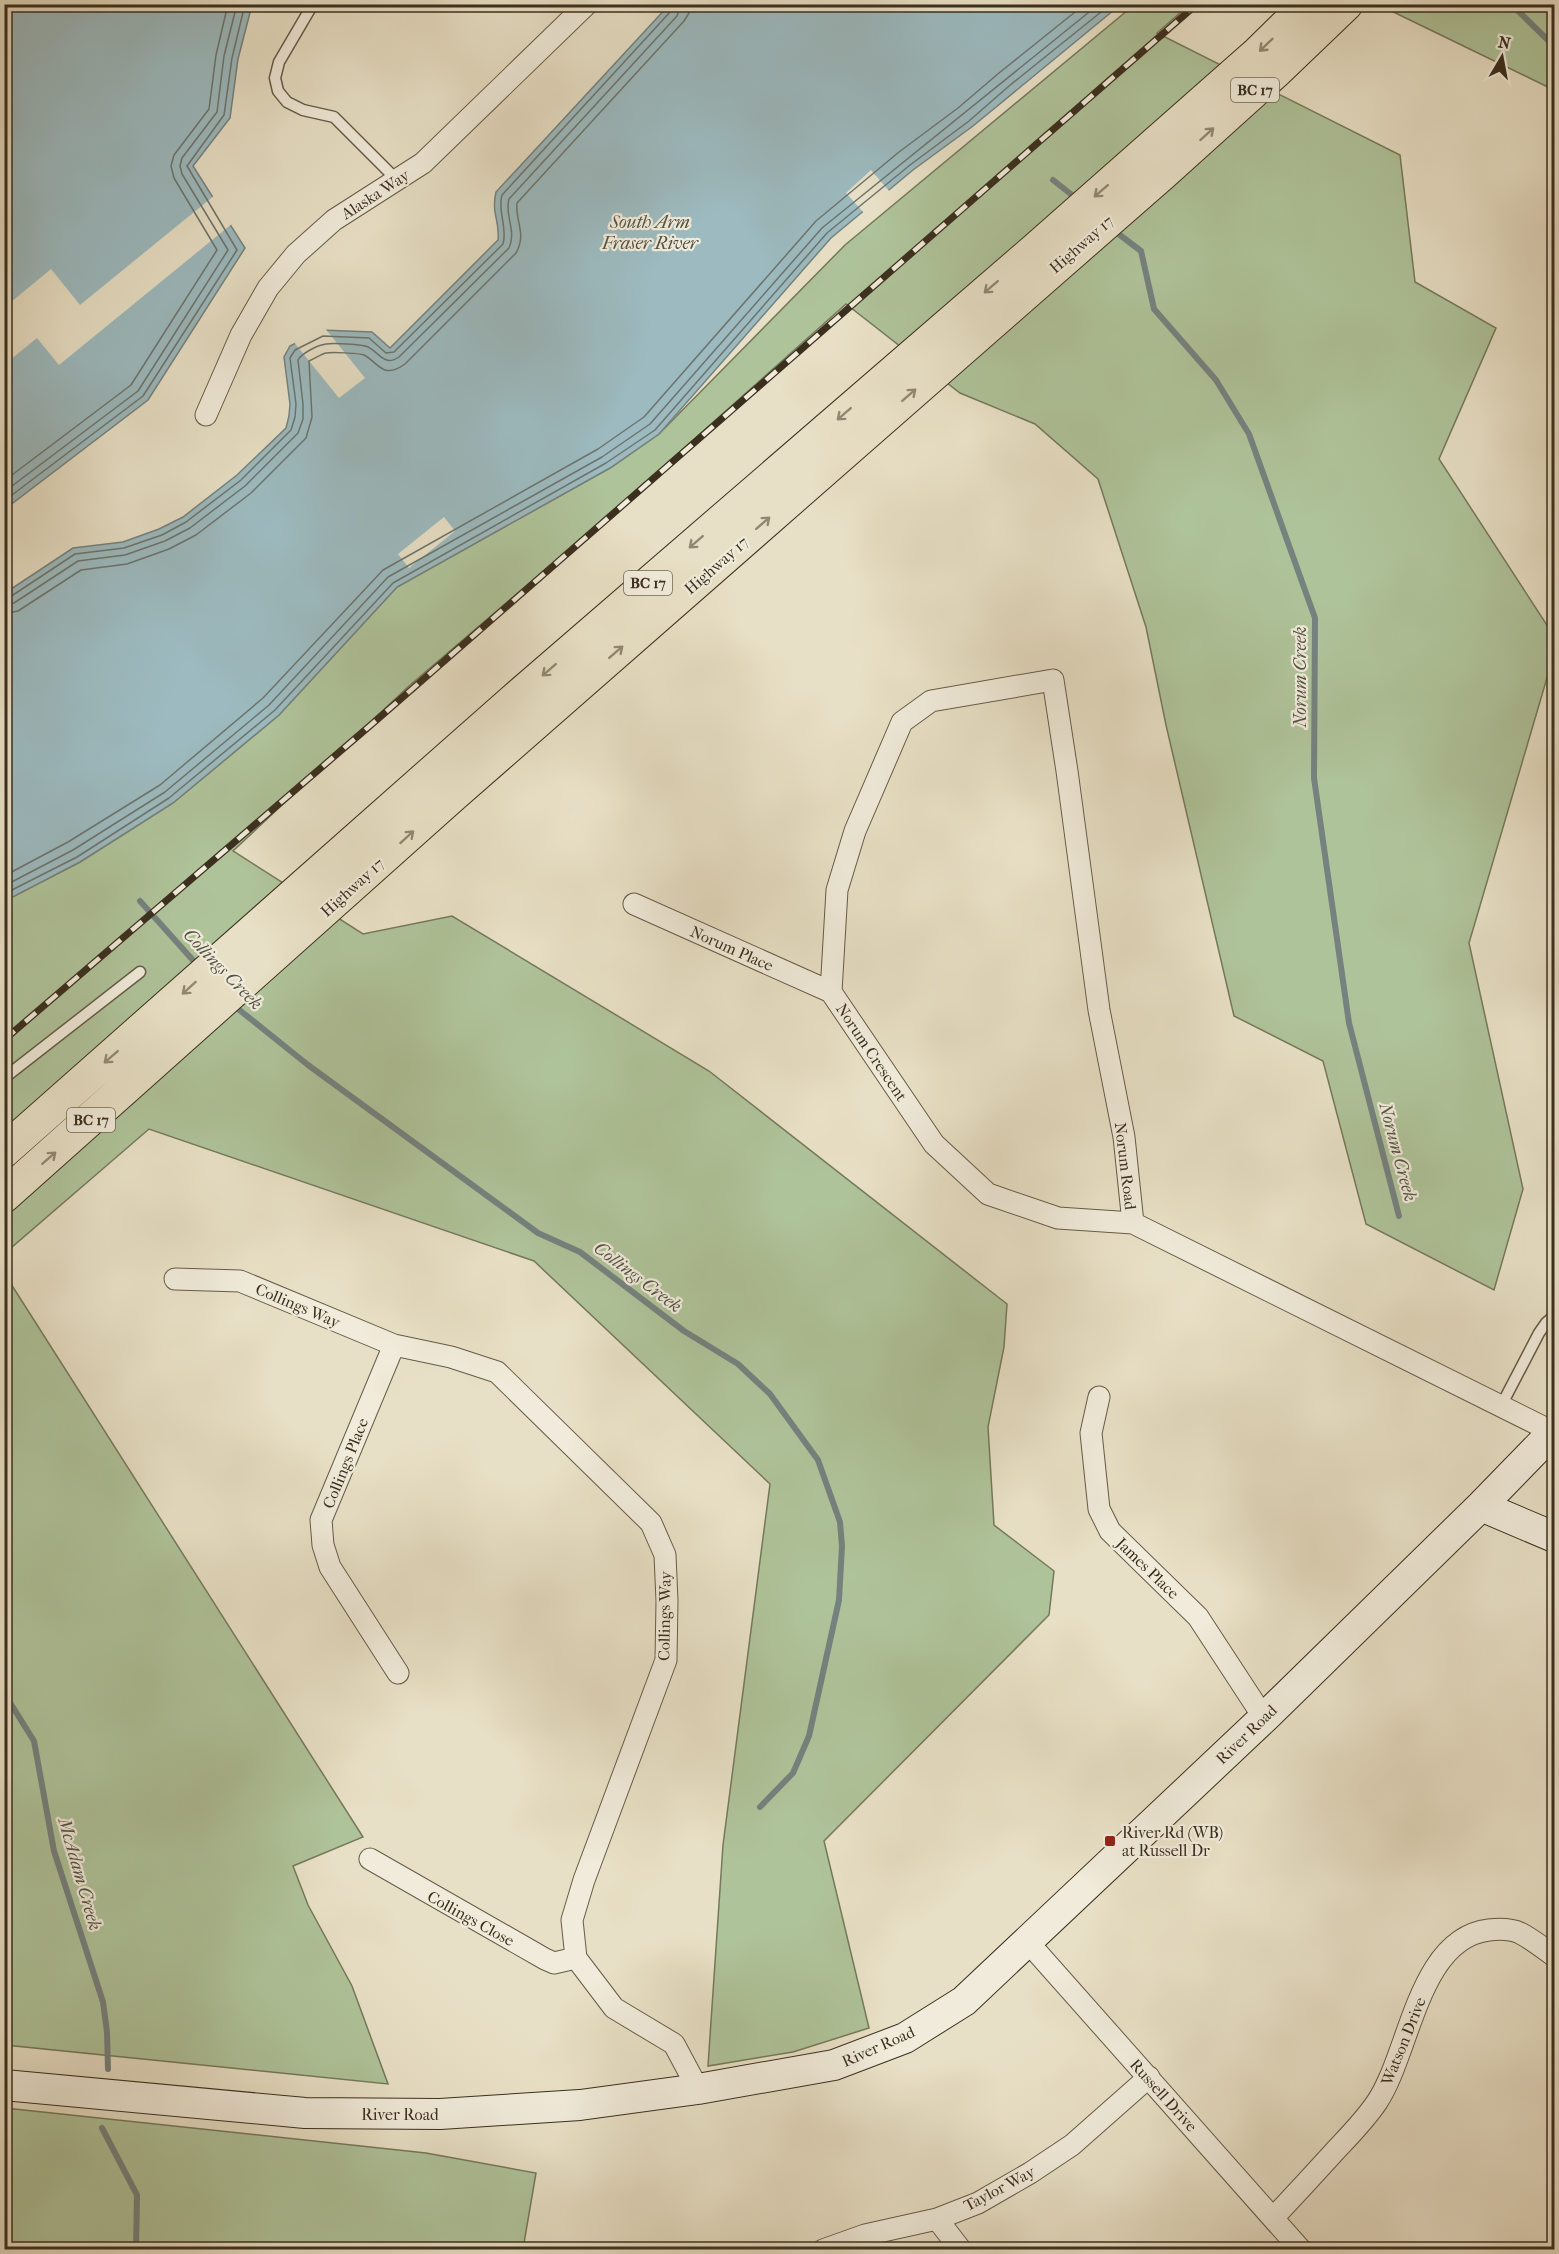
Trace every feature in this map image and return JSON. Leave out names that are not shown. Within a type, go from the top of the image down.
[{"type":"highway","name":"Highway 17","points":[[1154,163],[1256,55],[1308,4]]},
{"type":"highway","name":"Highway 17","points":[[4,1196],[286,946],[1044,259],[1154,163],[1274,73],[1346,4]]},
{"type":"highway","name":"Highway 17","points":[[4,1151],[523,692],[1044,259]]},
{"type":"street","name":"Alaska Way","points":[[206,415],[241,334],[268,288],[296,254],[334,220],[423,163],[587,4]]},
{"type":"street","name":"Norum Crescent","points":[[1053,680],[931,701],[902,722],[855,831],[837,890],[831,993],[934,1144],[988,1194],[1058,1218],[1133,1223]]},
{"type":"street","name":"Norum Road","points":[[1053,680],[1099,1010],[1124,1137],[1133,1223],[1554,1432]]},
{"type":"street","name":"Norum Place","points":[[634,904],[831,993]]},
{"type":"street","name":"Collings Way","points":[[175,1280],[240,1281],[394,1345],[451,1357],[497,1372],[651,1523],[664,1555],[667,1601],[666,1660],[581,1890],[572,1920],[576,1958]]},
{"type":"street","name":"Collings Place","points":[[394,1345],[321,1520],[322,1545],[330,1567],[398,1673]]},
{"type":"street","name":"James Place","points":[[1099,1397],[1091,1433],[1099,1509],[1110,1531],[1198,1617],[1264,1718]]},
{"type":"street","name":"River Road","points":[[4,2085],[305,2113],[440,2114],[580,2105],[698,2089],[834,2065],[904,2038],[964,2001],[1264,1718],[1554,1432]]},
{"type":"street","points":[[1481,1506],[1554,1537]]},
{"type":"street","name":"Collings Close","points":[[370,1859],[545,1959],[554,1963],[576,1958]]},
{"type":"street","name":"Watson Drive","points":[[1273,2218],[1378,2102],[1395,2066],[1425,1988],[1438,1963],[1453,1945],[1480,1931],[1498,1929],[1518,1933],[1554,1956]]},
{"type":"street","name":"Russell Drive","points":[[1027,1941],[1301,2250]]},
{"type":"street","points":[[576,1958],[614,2008],[674,2044],[698,2089]]},
{"type":"street","name":"Taylor Way","points":[[823,2250],[864,2235],[937,2219],[978,2203],[1072,2145],[1149,2077]]},
{"type":"street","points":[[937,2219],[961,2250]]},
{"type":"lane","points":[[313,4],[279,62],[275,78],[278,92],[287,102],[303,110],[333,117],[397,180]]},
{"type":"lane","points":[[4,1078],[140,972]]},
{"type":"lane","points":[[1501,1406],[1539,1333],[1554,1316]]},
{"type":"green space","points":[[1134,5],[1189,5],[1157,33],[1400,155],[1415,282],[1496,328],[1439,459],[1554,636],[1554,654],[1469,943],[1523,1189],[1494,1290],[1366,1224],[1323,1061],[1234,1016],[1166,725],[1146,627],[1098,479],[1035,424],[960,393],[846,304],[601,522],[409,686],[233,851],[363,934],[452,916],[709,1071],[1007,1304],[1004,1347],[988,1427],[994,1525],[1054,1571],[1049,1615],[824,1841],[869,2028],[793,2052],[708,2066],[723,1845],[770,1484],[534,1261],[149,1129],[5,1253],[4,901],[80,862],[173,803],[279,715],[397,587],[610,468],[659,434],[845,245]]},
{"type":"green space","points":[[1379,5],[1554,5],[1554,90]]},
{"type":"green space","points":[[4,1273],[363,1837],[293,1866],[308,1905],[352,1986],[388,2084],[5,2045]]},
{"type":"green space","points":[[5,2108],[426,2153],[536,2173],[523,2249],[5,2249]]},
{"type":"water","points":[[5,5],[252,5],[238,59],[230,118],[193,166],[245,248],[148,400],[5,509]]},
{"type":"water","name":"South Arm Fraser River","points":[[669,5],[1120,5],[973,126],[913,170],[831,238],[659,434],[610,468],[397,587],[279,715],[173,803],[80,862],[5,901],[5,593],[73,548],[123,542],[159,529],[183,517],[237,475],[286,428],[290,404],[284,357],[290,346],[321,330],[372,332],[390,348],[498,240],[494,206],[496,192]]},
{"type":"pier","points":[[871,170],[890,192],[865,214],[846,193]]},
{"type":"pier","points":[[215,195],[233,223],[59,365],[37,338],[5,364],[5,307],[51,269],[80,305]]},
{"type":"pier","points":[[324,327],[365,378],[339,398],[293,341]]},
{"type":"pier","points":[[444,517],[455,531],[409,568],[398,554]]},
{"type":"waterway","points":[[1511,4],[1554,46]]},
{"type":"waterway","name":"Norum Creek","points":[[1053,180],[1077,199]]},
{"type":"waterway","name":"Norum Creek","points":[[1112,229],[1141,251],[1154,309],[1216,380],[1249,434],[1315,618],[1314,778],[1349,1023],[1399,1216]]},
{"type":"waterway","name":"Collings Creek","points":[[140,901],[199,967]]},
{"type":"waterway","name":"Collings Creek","points":[[232,1004],[308,1065],[538,1233],[580,1252],[684,1331],[738,1364],[770,1394],[818,1460],[840,1522],[842,1546],[839,1600],[809,1736],[793,1773],[760,1807]]},
{"type":"waterway","name":"McAdam Creek","points":[[4,1693],[34,1741],[54,1851],[103,2002],[108,2069]]},
{"type":"waterway","name":"McAdam Creek","points":[[102,2128],[137,2195],[136,2250]]},
{"type":"railway","points":[[4,1040],[372,724],[1197,4]]},
{"type":"place","name":"River Rd (WB) at Russell Dr","points":[[1110,1841]]}]
